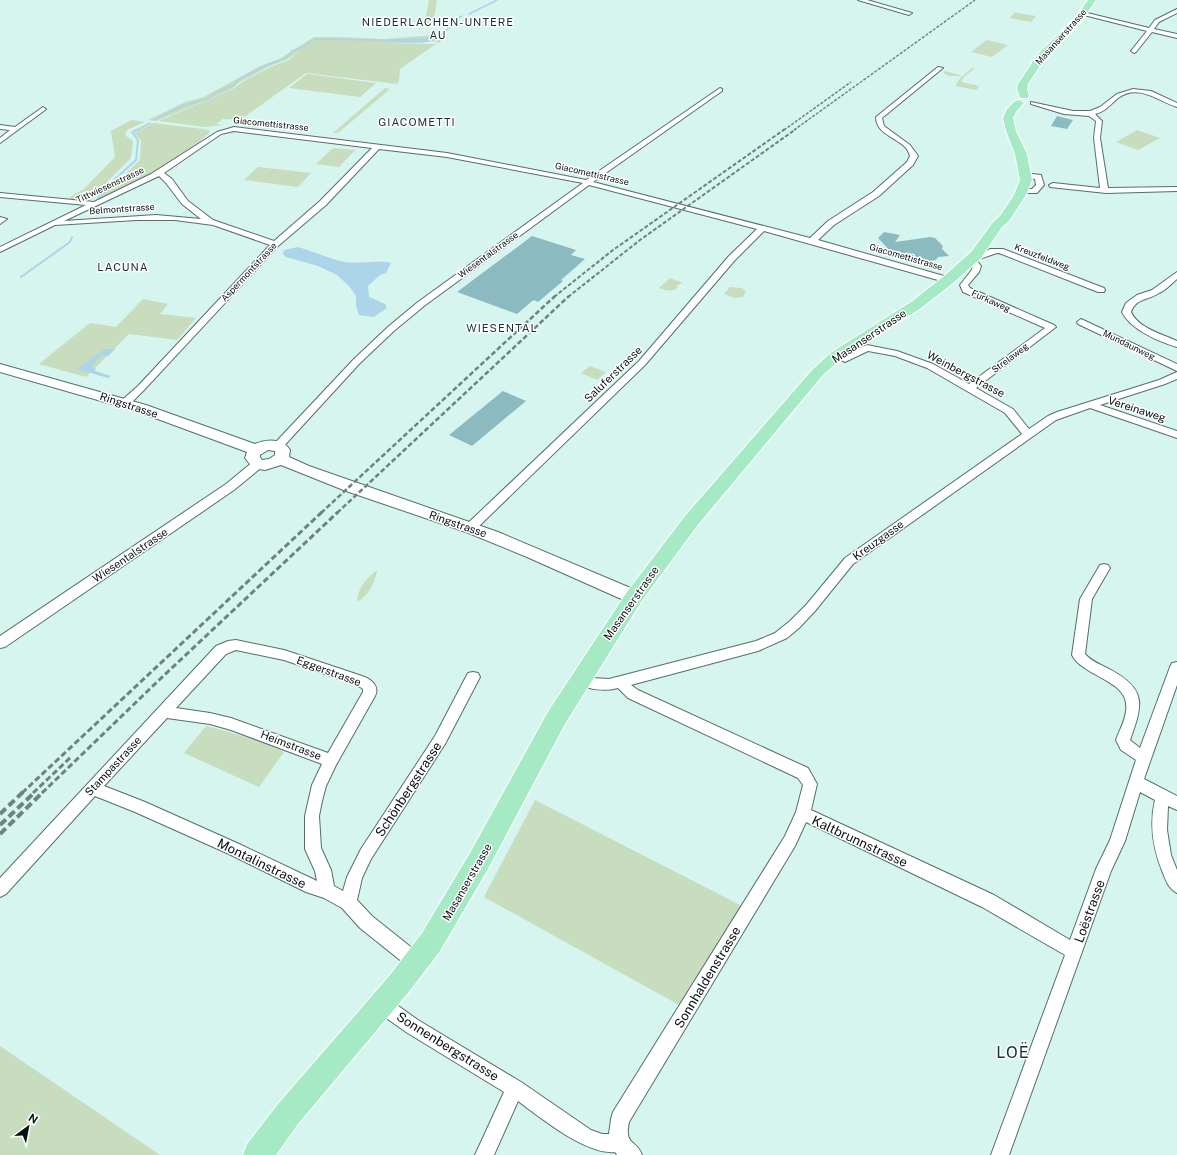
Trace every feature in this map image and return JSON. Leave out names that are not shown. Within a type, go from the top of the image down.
[{"type":"main road","name":"Masanserstrasse","points":[[258,1155],[288,1114],[416,962],[430,942],[452,908],[479,861],[551,728],[634,597],[691,521],[811,380],[837,355],[916,305],[948,280],[973,257],[998,224],[1005,218],[1022,191],[1026,175],[1008,118],[1011,111],[1022,100],[1023,84],[1039,58],[1083,14],[1092,0]]},
{"type":"main road","points":[[1022,100],[1033,103]]},
{"type":"main road","name":"Ringstrasse","points":[[0,368],[125,403],[170,418],[257,457]]},
{"type":"main road","points":[[257,457],[269,464],[279,453]]},
{"type":"main road","name":"Ringstrasse","points":[[279,453],[333,481],[470,527],[516,545],[634,597]]},
{"type":"street","points":[[861,0],[909,13]]},
{"type":"street","points":[[1134,51],[1149,30],[1163,17],[1177,11]]},
{"type":"street","points":[[1083,14],[1177,36]]},
{"type":"street","points":[[812,241],[825,227],[876,194],[910,163],[914,156],[912,150],[881,127],[879,123],[880,117],[940,68]]},
{"type":"street","name":"Wiesentalstrasse","points":[[279,453],[353,365],[392,328],[421,304],[720,90]]},
{"type":"street","points":[[1033,103],[1069,112],[1089,113],[1100,110],[1119,95],[1130,91],[1152,94],[1177,105]]},
{"type":"street","points":[[0,141],[43,109]]},
{"type":"street","points":[[1089,113],[1097,118],[1098,121],[1097,138],[1104,189],[1106,191]]},
{"type":"street","points":[[0,127],[15,129]]},
{"type":"street","name":"Giacomettistrasse","points":[[224,130],[238,130],[378,146],[474,160],[588,183],[812,241],[948,280]]},
{"type":"street","name":"Tittwiesenstrasse","points":[[0,250],[48,225],[159,173],[224,130]]},
{"type":"street","name":"Aspermontstrasse","points":[[125,403],[275,244],[323,203],[378,146]]},
{"type":"street","name":"Belmontstrasse","points":[[159,173],[166,177],[175,191],[192,209],[215,224]]},
{"type":"street","points":[[1053,186],[1129,192],[1177,189]]},
{"type":"street","points":[[0,195],[95,204]]},
{"type":"street","name":"Belmontstrasse","points":[[175,217],[192,209]]},
{"type":"street","name":"Belmontstrasse","points":[[48,225],[120,218],[175,217],[215,224],[275,244]]},
{"type":"street","name":"Saluferstrasse","points":[[470,527],[642,363],[732,258],[763,228]]},
{"type":"street","name":"Kreuzfeldweg","points":[[973,257],[988,255],[993,250],[1000,251],[1101,290]]},
{"type":"street","name":"Furkaweg","points":[[973,257],[978,266],[977,270],[964,285],[966,290],[1051,327]]},
{"type":"street","points":[[1177,275],[1153,294],[1140,297],[1127,307],[1126,310],[1129,319],[1134,323],[1177,344]]},
{"type":"street","name":"Mundaunweg","points":[[1081,322],[1177,368]]},
{"type":"street","name":"Strelaweg","points":[[969,388],[1051,327]]},
{"type":"street","name":"Weinbergstrasse","points":[[837,355],[845,358],[867,348],[887,352],[930,366],[1015,415],[1022,430],[1029,434]]},
{"type":"street","name":"Kreuzgasse","points":[[581,680],[597,685],[621,682],[758,646],[786,632],[797,622],[849,561],[1029,434],[1061,414],[1162,382],[1177,375]]},
{"type":"street","name":"Vereinaweg","points":[[1090,404],[1099,409],[1177,435]]},
{"type":"street","name":"Wiesentalstrasse","points":[[0,643],[230,487],[257,457]]},
{"type":"street","points":[[1104,568],[1086,599],[1078,655],[1087,665],[1110,676],[1121,684],[1129,694],[1133,711],[1123,740],[1124,745],[1144,757]]},
{"type":"street","name":"Eggerstrasse","points":[[228,646],[236,645],[284,655],[362,681],[369,686],[370,692],[356,720],[331,760]]},
{"type":"street","name":"Stampastrasse","points":[[0,889],[221,650],[228,646]]},
{"type":"street","name":"Loëstrasse","points":[[1000,1155],[1104,869],[1117,841],[1144,757],[1177,667]]},
{"type":"street","name":"Schönbergstrasse","points":[[348,902],[355,877],[366,854],[440,740],[473,677]]},
{"type":"street","name":"Kaltbrunnstrasse","points":[[621,682],[626,689],[633,694],[803,773],[809,780],[810,784],[803,814],[988,901],[1074,951]]},
{"type":"street","name":"Heimstrasse","points":[[165,711],[177,714],[200,716],[236,726],[280,740],[331,760],[319,786],[312,816],[313,849],[323,870],[327,891]]},
{"type":"street","points":[[1136,782],[1177,803]]},
{"type":"street","name":"Montalinstrasse","points":[[92,788],[140,807],[234,849],[312,887],[327,891],[348,902],[366,922],[416,962]]},
{"type":"street","points":[[1163,797],[1159,823],[1162,844],[1171,875],[1177,885]]},
{"type":"street","name":"Sonnhaldenstrasse","points":[[619,1141],[618,1130],[620,1118],[790,841],[803,814]]},
{"type":"street","name":"Sonnenbergstrasse","points":[[381,1004],[412,1026],[515,1088],[584,1137],[596,1143],[607,1145],[619,1141]]},
{"type":"street","points":[[484,1155],[515,1088]]},
{"type":"street","points":[[619,1141],[625,1150],[633,1155]]},
{"type":"green space","points":[[429,0],[437,0],[434,16],[430,24],[425,22]]},
{"type":"green space","points":[[1015,12],[1036,16],[1031,22],[1010,18]]},
{"type":"green space","points":[[436,35],[448,37],[438,43],[435,41],[385,43],[436,44],[400,69],[399,81],[397,84],[306,73],[240,120],[223,119],[216,124],[223,125],[205,127],[159,121],[231,90],[247,79],[289,60],[298,52],[288,59],[272,65],[240,82],[230,90],[157,121],[148,120],[185,102],[201,98],[260,66],[279,59],[314,37],[384,39]]},
{"type":"green space","points":[[987,40],[1008,45],[992,57],[971,52]]},
{"type":"green space","points":[[972,68],[975,68],[964,77],[961,82],[979,86],[977,90],[955,86],[962,76],[950,76],[943,73],[945,71],[963,76]]},
{"type":"green space","points":[[307,74],[376,83],[360,97],[289,88]]},
{"type":"green space","points":[[385,88],[390,89],[338,133],[333,133]]},
{"type":"green space","points":[[131,120],[145,122],[125,132],[126,136],[133,141],[131,158],[108,181],[102,192],[90,201],[71,199],[70,197],[84,189],[115,157],[111,131]]},
{"type":"green space","points":[[153,123],[210,131],[199,142],[158,169],[97,200],[140,160],[141,140],[134,133]]},
{"type":"green space","points":[[1137,130],[1160,138],[1138,150],[1116,142]]},
{"type":"green space","points":[[333,148],[355,150],[339,167],[316,164]]},
{"type":"green space","points":[[258,167],[311,173],[298,187],[244,180]]},
{"type":"green space","points":[[670,278],[682,283],[676,286],[678,287],[676,289],[667,290],[659,288]]},
{"type":"green space","points":[[730,287],[742,288],[746,292],[743,297],[734,298],[724,294]]},
{"type":"green space","points":[[143,299],[168,304],[160,314],[196,318],[177,340],[129,334],[86,377],[39,364],[90,323],[116,327]]},
{"type":"green space","points":[[590,366],[606,372],[597,380],[581,373]]},
{"type":"green space","points":[[377,570],[375,580],[371,588],[365,596],[357,602],[359,592],[363,584]]},
{"type":"green space","points":[[206,726],[255,740],[284,752],[259,787],[184,753]]},
{"type":"green space","points":[[535,800],[744,907],[679,1005],[484,897]]},
{"type":"green space","points":[[0,1046],[160,1155],[0,1155]]},
{"type":"water","points":[[439,39],[418,43],[398,43],[375,40]]},
{"type":"water","points":[[298,247],[345,262],[391,263],[386,273],[380,275],[368,286],[369,297],[385,304],[387,308],[374,317],[359,315],[356,306],[356,296],[349,286],[337,275],[318,266],[286,257],[283,254],[284,250]]},
{"type":"water","points":[[105,349],[115,349],[108,356],[102,355],[91,367],[96,369],[95,371],[111,376],[108,378],[77,369]]},
{"type":"building","points":[[1057,116],[1073,120],[1067,129],[1051,126]]},
{"type":"building","points":[[884,232],[900,235],[895,242],[930,237],[935,238],[943,246],[942,249],[949,256],[938,257],[936,260],[929,261],[908,257],[899,251],[891,252],[878,238]]},
{"type":"building","points":[[532,236],[576,250],[571,255],[585,259],[561,280],[563,281],[538,302],[534,300],[517,314],[457,292]]},
{"type":"building","points":[[503,391],[526,401],[472,446],[449,435]]},
{"type":"waterway","points":[[469,14],[497,0]]},
{"type":"waterway","points":[[432,39],[440,36],[451,26],[449,23],[462,16]]},
{"type":"waterway","points":[[154,120],[184,105],[208,99],[214,93],[233,86],[236,81],[267,65],[285,59],[292,51],[305,46],[315,39],[378,40]]},
{"type":"waterway","points":[[138,129],[150,123]]},
{"type":"waterway","points":[[98,198],[108,190],[112,182],[136,160],[138,140],[132,132],[138,129]]},
{"type":"waterway","points":[[21,277],[70,242],[72,237]]},
{"type":"railway","points":[[794,130],[975,0]]},
{"type":"railway","points":[[784,130],[851,82]]},
{"type":"railway","points":[[554,297],[613,250],[785,129]]},
{"type":"railway","points":[[568,297],[640,240],[796,129]]},
{"type":"railway","points":[[321,513],[555,296]]},
{"type":"railway","points":[[337,513],[569,296]]},
{"type":"railway","points":[[22,793],[322,512]]},
{"type":"railway","points":[[42,793],[158,681],[338,512]]},
{"type":"railway","points":[[33,793],[72,756]]},
{"type":"railway","points":[[0,814],[23,792]]},
{"type":"railway","points":[[0,825],[35,792]]},
{"type":"railway","points":[[0,834],[43,792]]},
{"type":"district","name":"NIEDERLACHEN-UNTERE AU","points":[[438,28]]},
{"type":"district","name":"GIACOMETTI","points":[[417,122]]},
{"type":"district","name":"LACUNA","points":[[123,267]]},
{"type":"district","name":"WIESENTAL","points":[[502,328]]},
{"type":"district","name":"LOË","points":[[1013,1052]]}]
